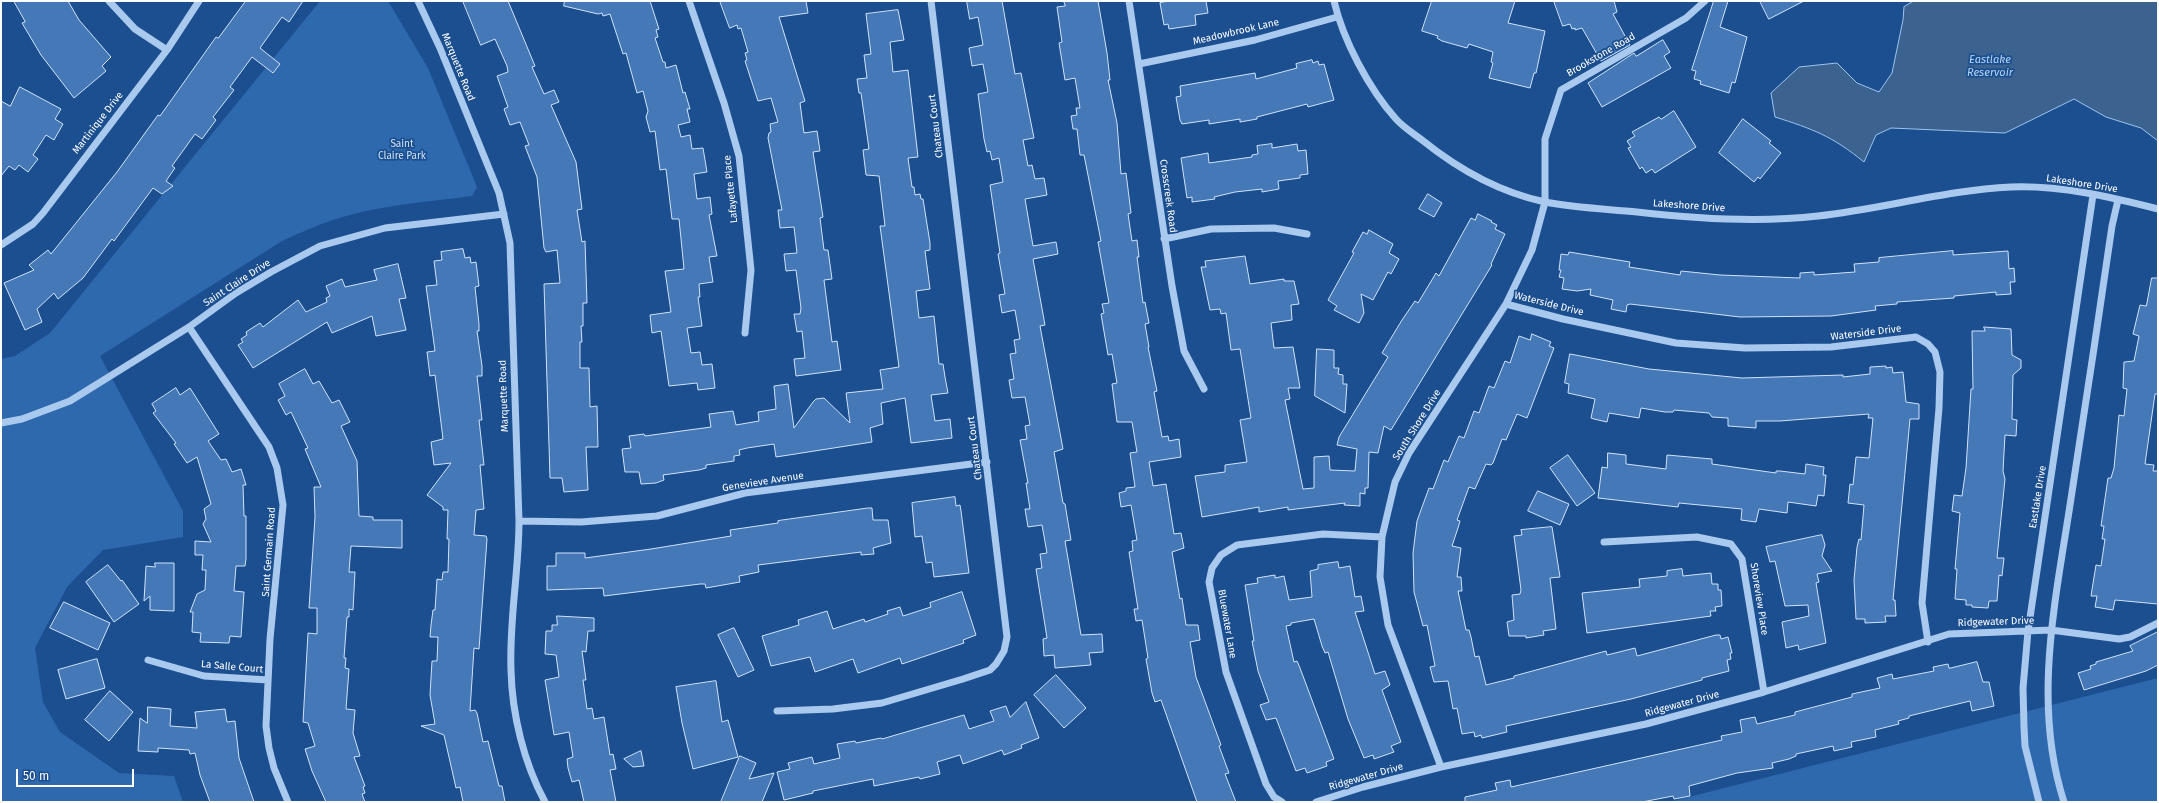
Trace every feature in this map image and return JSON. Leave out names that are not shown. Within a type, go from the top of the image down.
[{"type":"street","points":[[109,1],[135,28],[167,50]]},
{"type":"street","name":"Martinique Drive","points":[[1,246],[33,224],[43,212],[167,50],[199,1]]},
{"type":"street","name":"Marquette Road","points":[[418,1],[440,48],[491,172],[504,214],[510,242],[519,521],[519,550],[512,638],[512,694],[522,742],[532,774],[545,802]]},
{"type":"street","name":"Lafayette Place","points":[[689,1],[724,103],[739,156],[751,270],[745,333]]},
{"type":"street","name":"Chateau Court","points":[[777,710],[833,709],[882,702],[963,680],[990,670],[996,664],[1004,651],[1007,637],[931,1]]},
{"type":"street","name":"Crosscreek Road","points":[[1129,1],[1164,239],[1184,351],[1204,389]]},
{"type":"street","name":"Lakeshore Drive","points":[[1334,1],[1337,17],[1360,66],[1397,120],[1443,156],[1490,185],[1545,202],[1698,219],[1774,219],[1819,216],[1988,189],[2047,188],[2093,195],[2158,209]]},
{"type":"street","name":"Brookstone Road","points":[[1545,202],[1545,139],[1561,90],[1686,18],[1705,1]]},
{"type":"street","name":"Meadowbrook Lane","points":[[1139,64],[1255,40],[1337,17]]},
{"type":"street","name":"Eastlake Drive","points":[[2039,802],[2025,746],[2022,688],[2028,631],[2093,195]]},
{"type":"street","points":[[2064,802],[2055,766],[2048,721],[2049,644],[2111,234],[2118,200]]},
{"type":"street","name":"South Shore Drive","points":[[1441,767],[1388,624],[1380,577],[1382,537],[1395,482],[1409,453],[1506,304],[1532,250],[1545,202]]},
{"type":"street","name":"Saint Claire Drive","points":[[1,423],[22,419],[70,401],[189,327],[241,290],[320,246],[385,228],[504,214]]},
{"type":"street","points":[[1164,239],[1211,229],[1274,228],[1307,234]]},
{"type":"street","name":"Waterside Drive","points":[[1506,304],[1563,319],[1676,343],[1745,348],[1831,348],[1916,336],[1928,344],[1935,352],[1940,372],[1939,408],[1922,603],[1928,642]]},
{"type":"street","name":"Saint Germain Road","points":[[189,327],[269,447],[279,474],[283,505],[268,680],[266,726],[269,748],[288,802]]},
{"type":"street","name":"Genevieve Avenue","points":[[519,521],[581,522],[657,516],[745,493],[987,462]]},
{"type":"street","name":"Bluewater Lane","points":[[1282,802],[1274,797],[1266,784],[1226,672],[1209,582],[1212,568],[1221,555],[1237,545],[1323,534],[1382,537]]},
{"type":"street","name":"Shoreview Place","points":[[1604,542],[1697,537],[1731,544],[1742,560],[1764,692]]},
{"type":"street","name":"Ridgewater Drive","points":[[1316,802],[1363,787],[1441,767],[1646,724],[1764,692],[1928,642],[1949,634],[2051,630],[2119,639],[2130,637],[2158,623]]},
{"type":"street","name":"La Salle Court","points":[[148,660],[204,676],[268,680]]},
{"type":"green space","name":"Saint Claire Park","points":[[320,1],[388,1],[428,68],[477,187],[472,196],[403,204],[352,214],[309,229],[282,241],[100,356],[183,511],[183,537],[103,550],[67,587],[35,648],[43,702],[60,732],[119,773],[174,776],[183,802],[1,802],[1,359],[15,356],[50,333]]},
{"type":"green space","points":[[2158,678],[2158,802],[1669,802]]},
{"type":"water","name":"Eastlake Reservoir","points":[[1914,1],[2158,1],[2158,141],[2141,128],[2106,117],[2074,99],[2005,133],[1891,128],[1876,135],[1864,162],[1853,153],[1822,134],[1775,117],[1771,93],[1799,67],[1837,63],[1857,83],[1879,92],[1892,73],[1903,20],[1904,7]]},
{"type":"building","points":[[14,1],[68,1],[79,20],[111,57],[102,66],[106,71],[74,98],[41,55],[22,23],[25,22]]},
{"type":"building","points":[[246,1],[303,1],[289,22],[282,17],[260,48],[280,64],[273,73],[252,57],[230,87],[234,90],[213,117],[216,120],[202,139],[195,134],[172,166],[175,168],[166,181],[173,186],[162,194],[153,188],[114,241],[112,239],[83,278],[58,299],[54,293],[37,309],[42,322],[25,330],[4,283],[34,270],[29,265],[48,250],[51,254],[117,172],[158,115],[160,116],[216,37],[218,38]]},
{"type":"building","points":[[463,1],[508,1],[535,66],[532,67],[544,94],[554,90],[559,102],[551,105],[576,162],[582,209],[577,210],[582,242],[585,241],[587,303],[583,303],[580,368],[589,368],[590,407],[597,406],[598,447],[586,447],[588,490],[564,492],[562,478],[550,478],[544,284],[560,283],[557,250],[546,252],[544,248],[537,177],[525,146],[529,145],[520,122],[510,125],[504,109],[508,107],[497,76],[508,72],[507,66],[495,39],[481,45]]},
{"type":"building","points":[[565,1],[650,1],[659,29],[656,30],[658,37],[655,38],[663,62],[665,62],[666,68],[676,65],[683,93],[685,92],[690,109],[687,109],[690,122],[678,125],[681,137],[690,135],[692,149],[703,148],[707,172],[694,174],[697,199],[710,197],[712,214],[709,215],[717,256],[709,257],[713,282],[699,284],[700,297],[698,297],[702,326],[687,328],[691,353],[700,352],[702,365],[712,364],[715,388],[698,390],[697,383],[669,386],[661,331],[652,333],[650,315],[671,312],[665,271],[684,269],[679,219],[672,219],[666,169],[660,170],[655,131],[650,132],[646,117],[648,111],[643,91],[637,93],[626,53],[623,54],[610,14],[603,16],[602,13],[598,14],[564,6]]},
{"type":"building","points":[[720,1],[806,1],[808,13],[779,17],[805,101],[800,103],[804,133],[817,131],[820,151],[813,152],[823,217],[820,218],[824,250],[828,250],[832,279],[824,280],[832,342],[837,341],[841,370],[796,376],[794,359],[805,358],[802,331],[797,332],[794,314],[800,314],[801,308],[796,270],[786,271],[784,254],[797,253],[794,227],[780,228],[778,210],[782,210],[768,138],[769,133],[771,132],[770,124],[778,122],[771,98],[758,101],[745,61],[747,60],[745,53],[748,52],[741,28],[738,29],[737,25],[730,28]]},
{"type":"building","points":[[967,1],[1002,1],[1015,74],[1021,73],[1034,138],[1023,140],[1028,166],[1032,165],[1035,179],[1044,178],[1047,195],[1025,199],[1033,246],[1056,242],[1058,254],[1033,259],[1045,325],[1040,326],[1063,449],[1054,452],[1071,540],[1065,541],[1081,635],[1102,634],[1103,652],[1089,653],[1091,665],[1055,668],[1054,655],[1044,656],[1043,639],[1047,638],[1036,569],[1042,568],[1040,554],[1047,553],[1042,525],[1028,527],[1025,509],[1030,509],[1026,483],[1028,483],[1020,440],[1027,439],[1025,426],[1030,425],[1025,397],[1012,398],[1009,380],[1014,379],[1010,354],[1016,353],[1014,340],[1020,339],[1015,310],[1002,313],[999,295],[1005,294],[998,254],[1000,253],[990,185],[1003,182],[999,158],[992,160],[990,151],[987,152],[984,139],[978,94],[988,92],[983,64],[972,66],[969,48],[983,45],[978,17],[970,19]]},
{"type":"building","points":[[1064,1],[1098,1],[1107,53],[1110,80],[1108,80],[1117,123],[1121,174],[1126,173],[1131,213],[1128,214],[1132,241],[1137,240],[1139,257],[1137,257],[1143,303],[1145,302],[1149,323],[1145,324],[1157,391],[1154,392],[1162,437],[1168,436],[1169,441],[1179,439],[1181,457],[1149,462],[1153,486],[1166,484],[1174,534],[1181,533],[1184,548],[1172,552],[1180,599],[1182,598],[1186,625],[1198,625],[1200,640],[1190,642],[1196,677],[1221,745],[1219,746],[1229,773],[1225,774],[1236,802],[1197,802],[1161,700],[1155,702],[1146,659],[1148,658],[1142,620],[1136,621],[1134,609],[1138,609],[1129,552],[1133,551],[1132,541],[1137,540],[1131,505],[1121,507],[1119,493],[1126,491],[1126,488],[1135,487],[1130,453],[1137,452],[1132,422],[1117,422],[1112,384],[1117,383],[1112,354],[1108,355],[1101,314],[1104,313],[1102,304],[1109,303],[1098,242],[1101,241],[1084,155],[1080,155],[1077,129],[1073,129],[1071,116],[1077,115],[1076,108],[1080,108],[1075,78],[1065,80],[1059,43],[1062,42],[1057,7],[1065,6]]},
{"type":"building","points":[[1169,1],[1206,1],[1208,13],[1195,15],[1196,25],[1169,29],[1168,24],[1164,25],[1160,3]]},
{"type":"building","points":[[1432,1],[1515,1],[1508,23],[1545,31],[1536,73],[1534,73],[1530,88],[1489,78],[1493,63],[1491,62],[1493,52],[1469,44],[1467,48],[1442,41],[1437,38],[1438,36],[1422,31]]},
{"type":"building","points":[[1554,1],[1614,1],[1617,12],[1613,14],[1630,45],[1601,61],[1582,28],[1575,30],[1575,28],[1572,29],[1570,24],[1563,26]]},
{"type":"building","points":[[1714,1],[1728,1],[1720,27],[1747,37],[1735,83],[1732,82],[1729,93],[1700,84],[1701,81],[1694,79],[1696,71],[1692,70]]},
{"type":"building","points":[[1760,1],[1804,1],[1769,19]]},
{"type":"building","points":[[898,10],[904,40],[890,42],[893,72],[908,70],[918,157],[908,158],[912,187],[914,187],[915,195],[920,194],[921,199],[923,199],[930,243],[930,250],[925,251],[930,289],[916,291],[919,318],[934,316],[939,364],[943,364],[948,393],[931,395],[935,421],[950,419],[952,438],[911,443],[905,398],[881,403],[883,424],[870,428],[872,442],[776,457],[774,444],[747,448],[739,450],[740,455],[734,456],[734,461],[706,465],[706,468],[699,470],[663,475],[664,480],[656,483],[641,484],[639,472],[625,472],[622,449],[631,448],[629,436],[644,434],[645,436],[711,427],[709,414],[733,411],[736,425],[759,421],[758,412],[776,409],[774,386],[788,384],[794,428],[816,399],[824,398],[850,423],[846,393],[883,389],[880,370],[899,367],[880,226],[885,226],[879,176],[866,175],[863,150],[869,149],[861,93],[859,93],[857,79],[867,78],[864,55],[871,54],[866,14]]},
{"type":"building","points":[[1663,40],[1670,52],[1664,56],[1671,68],[1602,107],[1588,83],[1634,53],[1636,56]]},
{"type":"building","points":[[1312,60],[1313,63],[1318,61],[1319,65],[1324,64],[1334,100],[1308,107],[1307,104],[1257,117],[1257,119],[1240,122],[1240,119],[1209,124],[1209,120],[1182,124],[1180,120],[1176,97],[1181,96],[1180,86],[1255,73],[1256,79],[1297,68],[1296,64]]},
{"type":"building","points":[[20,87],[61,109],[55,119],[63,124],[54,140],[46,135],[33,155],[38,159],[28,172],[19,165],[15,170],[9,166],[1,176],[1,101],[10,106]]},
{"type":"building","points":[[1674,111],[1696,147],[1655,173],[1652,169],[1646,173],[1642,167],[1640,169],[1628,148],[1631,147],[1627,141],[1635,136],[1632,132],[1659,117],[1661,119]]},
{"type":"building","points":[[1743,119],[1771,141],[1769,143],[1781,153],[1760,179],[1758,177],[1754,182],[1719,153]]},
{"type":"building","points":[[1272,144],[1272,148],[1297,144],[1298,151],[1306,150],[1308,174],[1300,175],[1300,178],[1278,181],[1279,189],[1262,192],[1262,189],[1235,192],[1214,197],[1215,199],[1192,202],[1192,197],[1187,198],[1181,158],[1208,153],[1209,163],[1252,157],[1252,155],[1258,154],[1257,146]]},
{"type":"building","points":[[1428,194],[1442,203],[1434,217],[1419,209]]},
{"type":"building","points":[[1478,214],[1492,221],[1491,222],[1497,225],[1495,229],[1505,234],[1491,264],[1492,265],[1391,430],[1384,426],[1378,453],[1369,452],[1368,488],[1365,488],[1365,494],[1360,493],[1360,506],[1344,505],[1345,503],[1288,510],[1288,507],[1259,512],[1259,507],[1202,517],[1195,476],[1225,472],[1225,465],[1247,462],[1240,420],[1251,418],[1240,349],[1231,350],[1226,313],[1221,314],[1220,309],[1210,310],[1201,267],[1206,267],[1205,261],[1245,256],[1250,284],[1284,279],[1284,281],[1294,281],[1299,304],[1291,305],[1292,320],[1271,323],[1274,348],[1293,347],[1300,388],[1288,388],[1290,399],[1285,400],[1303,489],[1314,488],[1314,457],[1329,456],[1330,470],[1355,471],[1357,449],[1337,445],[1339,437],[1388,357],[1382,353],[1402,320],[1415,301],[1418,303],[1436,273],[1439,276],[1471,218],[1475,220]]},
{"type":"building","points":[[1369,230],[1393,244],[1389,253],[1399,259],[1391,274],[1388,272],[1373,300],[1361,294],[1364,313],[1359,323],[1334,310],[1337,306],[1328,300],[1354,253],[1352,252],[1363,232],[1367,234]]},
{"type":"building","points":[[463,249],[465,258],[470,257],[471,263],[476,262],[479,286],[475,287],[479,324],[479,331],[477,331],[482,366],[482,376],[477,376],[482,420],[479,420],[484,465],[480,465],[484,509],[476,510],[474,535],[486,536],[487,539],[479,649],[474,648],[470,711],[475,710],[477,713],[483,742],[488,741],[499,786],[502,786],[505,802],[463,802],[460,787],[456,788],[444,735],[421,726],[435,724],[430,695],[432,661],[437,661],[438,637],[430,637],[433,610],[435,610],[437,579],[442,580],[443,572],[448,572],[449,539],[447,539],[448,510],[443,510],[443,507],[427,495],[451,463],[434,465],[431,442],[443,439],[435,375],[430,376],[427,352],[435,351],[426,286],[437,285],[434,261],[442,260],[441,252]]},
{"type":"building","points":[[1953,251],[1953,255],[2008,251],[2009,269],[2014,268],[2015,282],[2010,282],[2011,294],[1996,295],[1996,292],[1954,296],[1954,298],[1897,302],[1897,304],[1875,306],[1876,310],[1831,316],[1740,317],[1630,304],[1627,305],[1626,312],[1611,309],[1613,300],[1590,295],[1591,289],[1577,291],[1562,289],[1564,278],[1559,277],[1561,270],[1559,270],[1561,254],[1568,255],[1569,252],[1630,262],[1629,267],[1680,275],[1681,271],[1720,275],[1800,278],[1800,273],[1814,272],[1814,275],[1855,272],[1854,264],[1879,262],[1879,258]]},
{"type":"building","points":[[398,264],[406,298],[399,299],[406,330],[376,336],[372,316],[332,333],[327,322],[253,368],[238,345],[243,342],[241,339],[247,335],[246,332],[260,323],[263,327],[298,300],[306,312],[327,302],[326,298],[330,296],[326,286],[342,279],[345,287],[377,280],[374,270]]},
{"type":"building","points":[[2152,278],[2158,278],[2158,394],[2155,394],[2145,464],[2154,465],[2153,471],[2158,471],[2158,604],[2115,600],[2113,610],[2095,607],[2097,596],[2091,596],[2096,565],[2101,566],[2105,539],[2102,539],[2104,526],[2101,526],[2108,478],[2111,478],[2114,468],[2119,415],[2124,416],[2127,389],[2123,388],[2124,362],[2134,361],[2139,336],[2133,334],[2140,305],[2146,306]]},
{"type":"building","points":[[1984,327],[2011,329],[2012,355],[2021,360],[2021,368],[2013,375],[2012,419],[2017,420],[2016,436],[2005,435],[2003,471],[2005,479],[1997,558],[2004,558],[2002,576],[1999,575],[1997,601],[1989,601],[1988,608],[1972,607],[1972,605],[1966,605],[1966,600],[1955,599],[1957,569],[1955,569],[1960,513],[1952,511],[1954,495],[1962,496],[1966,468],[1971,389],[1973,389],[1972,331],[1985,331]]},
{"type":"building","points":[[1532,334],[1551,342],[1549,346],[1554,348],[1527,418],[1517,414],[1506,440],[1502,439],[1493,463],[1491,465],[1486,464],[1475,489],[1469,487],[1457,520],[1460,521],[1452,546],[1461,548],[1457,577],[1461,577],[1462,591],[1458,591],[1466,630],[1469,630],[1475,657],[1479,656],[1486,685],[1606,651],[1607,655],[1635,648],[1637,656],[1716,635],[1720,635],[1721,639],[1728,637],[1732,653],[1730,653],[1731,659],[1727,660],[1729,671],[1702,678],[1702,680],[1631,699],[1506,726],[1507,732],[1482,738],[1481,735],[1475,737],[1474,732],[1462,734],[1457,708],[1453,709],[1448,681],[1434,682],[1430,667],[1435,666],[1427,625],[1423,626],[1414,592],[1413,553],[1417,521],[1429,488],[1433,489],[1444,460],[1448,462],[1459,436],[1464,438],[1474,411],[1479,413],[1489,386],[1494,388],[1505,361],[1510,363],[1519,336],[1530,340]]},
{"type":"building","points":[[1317,349],[1334,350],[1334,368],[1339,368],[1338,374],[1343,375],[1343,384],[1347,384],[1345,413],[1315,396]]},
{"type":"building","points":[[1570,354],[1649,369],[1742,378],[1843,375],[1843,377],[1870,374],[1870,367],[1886,366],[1886,368],[1892,367],[1893,373],[1903,372],[1906,402],[1919,404],[1919,419],[1910,419],[1893,600],[1895,600],[1896,616],[1885,616],[1886,622],[1865,623],[1865,619],[1856,619],[1854,580],[1857,547],[1859,539],[1861,540],[1864,505],[1848,503],[1850,484],[1853,485],[1856,457],[1869,458],[1873,418],[1868,418],[1869,414],[1780,421],[1756,421],[1756,428],[1728,426],[1728,418],[1712,417],[1709,413],[1674,410],[1673,412],[1665,412],[1641,408],[1639,418],[1609,413],[1607,422],[1591,418],[1595,399],[1568,393],[1569,384],[1565,383]]},
{"type":"building","points":[[305,369],[313,384],[319,381],[332,403],[339,400],[350,422],[341,426],[357,461],[359,516],[373,517],[373,520],[402,520],[402,548],[351,546],[349,572],[355,572],[353,610],[349,609],[349,617],[347,617],[344,658],[346,658],[345,668],[349,669],[346,709],[355,710],[353,733],[360,756],[354,757],[365,786],[363,787],[365,793],[362,794],[365,802],[326,802],[312,771],[305,749],[315,746],[308,723],[303,722],[308,633],[317,634],[317,608],[309,608],[315,517],[314,487],[321,487],[305,449],[308,448],[291,412],[286,415],[278,400],[285,396],[279,384]]},
{"type":"building","points":[[176,388],[180,395],[190,388],[219,434],[208,441],[221,460],[226,459],[232,472],[241,469],[246,485],[243,485],[244,516],[246,516],[246,559],[245,566],[236,566],[234,591],[244,592],[241,637],[230,636],[229,643],[200,642],[201,633],[192,632],[193,612],[190,612],[197,594],[205,590],[206,570],[202,570],[203,555],[195,555],[195,541],[211,542],[203,524],[206,519],[204,509],[211,504],[197,457],[187,463],[174,444],[176,443],[153,413],[156,411],[152,404]]},
{"type":"building","points":[[1608,453],[1626,455],[1626,464],[1666,469],[1667,455],[1712,459],[1712,464],[1776,473],[1776,471],[1780,471],[1805,474],[1806,464],[1824,467],[1823,475],[1826,475],[1824,496],[1818,495],[1816,506],[1788,502],[1787,513],[1759,509],[1756,522],[1741,520],[1742,509],[1679,503],[1678,507],[1598,498],[1602,467],[1607,468]]},
{"type":"building","points":[[1568,455],[1595,493],[1577,506],[1550,468]]},
{"type":"building","points":[[1538,491],[1569,504],[1560,525],[1528,511]]},
{"type":"building","points":[[955,497],[956,506],[960,505],[969,573],[934,577],[932,562],[926,563],[922,536],[915,537],[912,503]]},
{"type":"building","points":[[872,508],[873,520],[888,520],[891,543],[873,548],[874,554],[861,555],[861,552],[758,565],[759,572],[739,576],[740,582],[706,588],[705,584],[700,584],[604,596],[603,588],[547,590],[547,566],[556,566],[556,553],[585,553],[585,558],[651,549],[731,536],[730,530],[778,523],[778,521]]},
{"type":"building","points":[[1552,527],[1560,577],[1550,578],[1556,629],[1543,631],[1544,635],[1526,638],[1526,636],[1509,636],[1507,622],[1514,620],[1512,595],[1520,594],[1521,590],[1514,536],[1522,535],[1521,530]]},
{"type":"building","points":[[1822,535],[1825,545],[1822,556],[1832,571],[1817,574],[1819,582],[1816,583],[1826,643],[1799,650],[1798,645],[1786,648],[1782,622],[1809,616],[1808,605],[1785,606],[1775,561],[1770,562],[1766,547]]},
{"type":"building","points":[[1338,562],[1339,568],[1350,566],[1355,597],[1361,596],[1364,611],[1355,612],[1375,674],[1385,671],[1390,685],[1382,690],[1401,742],[1391,746],[1394,752],[1374,759],[1373,755],[1364,758],[1348,719],[1328,652],[1325,653],[1322,646],[1314,619],[1291,623],[1291,625],[1286,626],[1294,662],[1297,661],[1300,668],[1334,759],[1326,762],[1327,766],[1307,773],[1305,768],[1296,771],[1276,718],[1266,720],[1260,705],[1269,702],[1258,671],[1252,641],[1254,641],[1245,585],[1258,583],[1257,578],[1275,575],[1275,578],[1284,576],[1289,600],[1312,597],[1310,571],[1318,569],[1318,565]]},
{"type":"building","points":[[155,563],[174,563],[174,611],[150,610],[150,596],[144,601],[146,566],[155,567]]},
{"type":"building","points":[[108,565],[121,581],[122,580],[139,604],[114,622],[86,582]]},
{"type":"building","points":[[1682,569],[1683,576],[1711,573],[1712,584],[1718,584],[1718,590],[1721,590],[1722,606],[1715,607],[1716,611],[1710,611],[1711,616],[1587,633],[1582,593],[1640,587],[1639,579],[1667,576],[1667,571]]},
{"type":"building","points":[[962,592],[976,635],[963,640],[964,643],[902,664],[900,658],[858,673],[853,659],[815,672],[810,657],[771,666],[762,636],[799,625],[798,620],[827,611],[833,629],[864,619],[865,622],[888,614],[887,611],[900,607],[903,616],[931,607],[930,603]]},
{"type":"building","points":[[64,602],[110,623],[98,650],[50,628]]},
{"type":"building","points":[[557,616],[594,618],[594,631],[588,631],[586,652],[582,651],[586,680],[583,680],[587,709],[592,708],[594,719],[604,717],[610,755],[613,754],[616,769],[610,770],[616,802],[584,802],[579,780],[572,782],[568,768],[567,759],[573,757],[569,732],[554,735],[545,680],[559,677],[556,655],[545,654],[546,631],[552,631],[552,625],[557,625]]},
{"type":"building","points":[[734,628],[754,670],[738,677],[718,635]]},
{"type":"building","points":[[2158,632],[2158,665],[2146,671],[2084,690],[2078,673],[2091,669],[2090,666],[2096,664],[2096,662],[2133,651],[2130,646]]},
{"type":"building","points":[[97,659],[105,688],[66,699],[58,670]]},
{"type":"building","points":[[1977,662],[1983,682],[1989,682],[1994,706],[1972,711],[1970,701],[1909,716],[1909,718],[1898,721],[1899,724],[1875,730],[1876,737],[1851,742],[1852,747],[1834,751],[1833,746],[1796,754],[1796,756],[1789,759],[1772,763],[1773,768],[1737,773],[1689,786],[1690,796],[1674,799],[1673,796],[1642,802],[1465,802],[1465,797],[1497,790],[1495,783],[1510,780],[1511,787],[1722,740],[1721,736],[1742,732],[1740,720],[1755,717],[1757,724],[1795,715],[1795,712],[1852,697],[1852,694],[1880,688],[1877,678],[1892,674],[1893,679],[1934,671],[1933,667],[1948,664],[1949,668]]},
{"type":"building","points":[[1056,675],[1086,708],[1064,728],[1034,695]]},
{"type":"building","points":[[716,681],[722,722],[728,720],[738,757],[693,769],[682,723],[676,687]]},
{"type":"building","points":[[110,691],[133,712],[109,741],[85,720]]},
{"type":"building","points":[[1026,702],[1039,738],[1021,745],[1022,748],[1004,755],[1002,750],[963,764],[960,755],[937,762],[940,774],[920,779],[919,777],[874,786],[873,779],[813,791],[813,793],[784,800],[777,772],[790,769],[788,763],[812,757],[814,764],[840,758],[837,744],[882,739],[964,715],[969,729],[994,721],[990,711],[1006,706],[1010,717]]},
{"type":"building","points":[[148,707],[171,709],[170,726],[197,728],[195,712],[225,709],[227,722],[235,721],[239,758],[254,802],[210,802],[200,775],[195,753],[190,754],[189,750],[158,748],[158,752],[138,751],[140,718],[147,723]]},
{"type":"building","points":[[641,751],[644,766],[633,767],[624,759]]},
{"type":"building","points":[[740,756],[756,763],[749,779],[774,773],[762,802],[721,802]]}]
